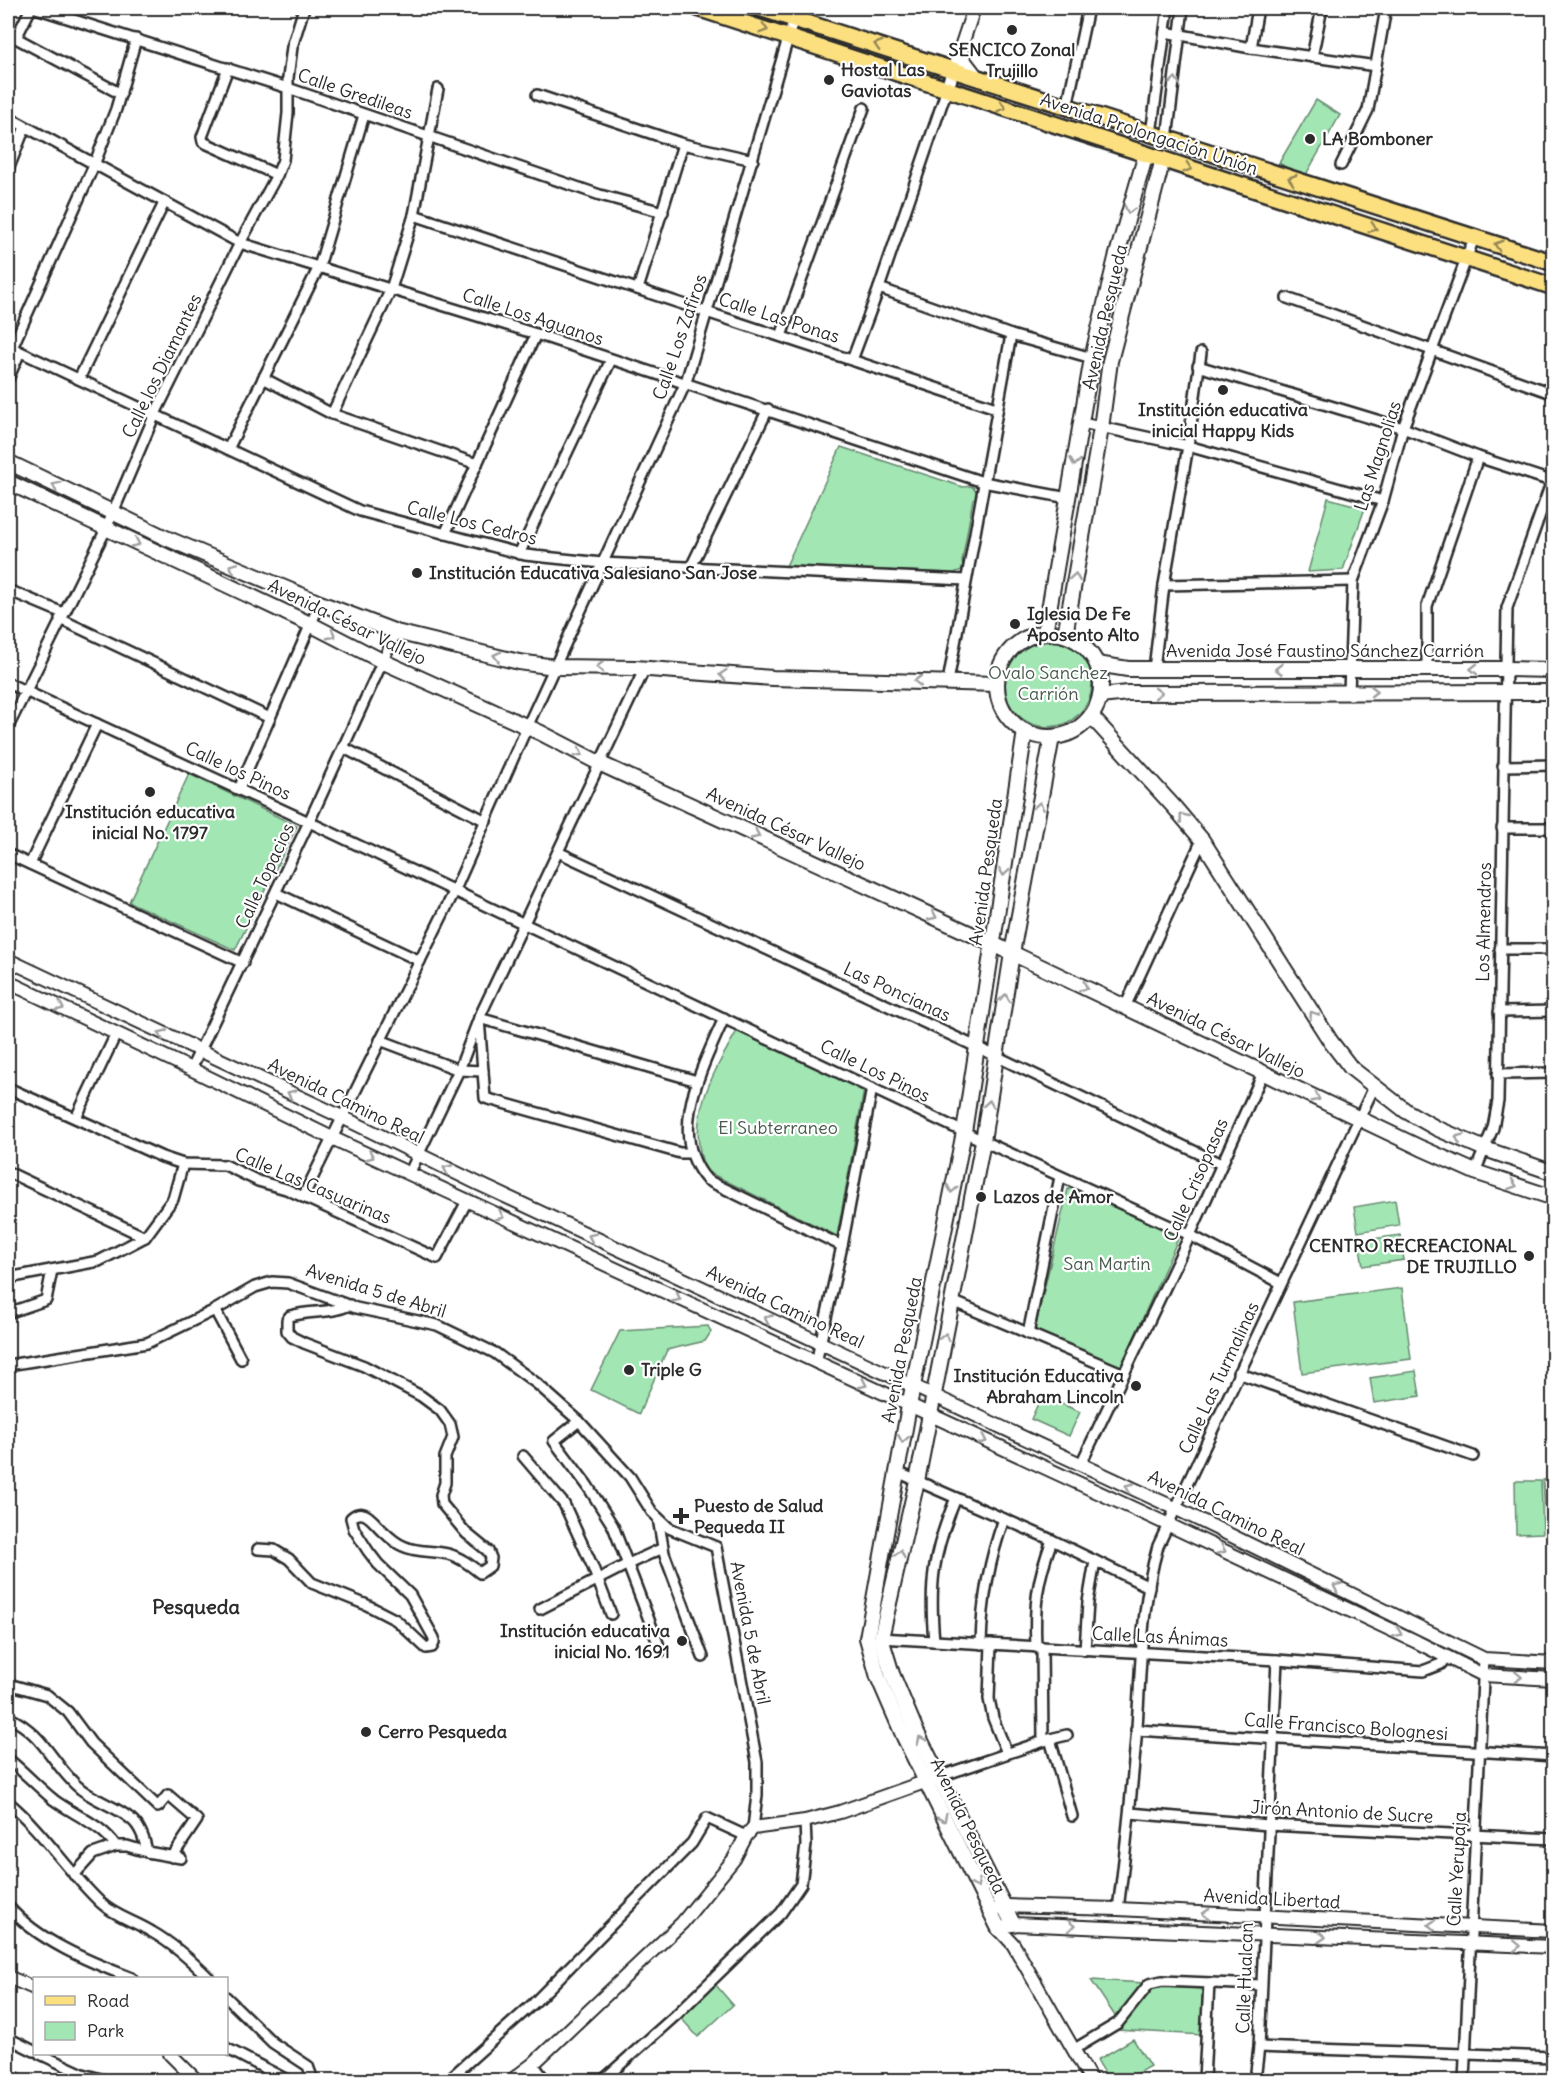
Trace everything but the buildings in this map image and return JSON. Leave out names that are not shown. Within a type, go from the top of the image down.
[{"type":"main road","name":"Avenida Prolongación Unión","points":[[698,8],[1554,287]]},
{"type":"main road","name":"Avenida Prolongación Unión","points":[[760,8],[796,13],[953,70],[1554,263]]},
{"type":"main road","points":[[960,50],[963,60],[976,77]]},
{"type":"main road","name":"Avenida Pesqueda","points":[[1045,633],[1092,358],[1116,258],[1146,154]]},
{"type":"main road","name":"Avenida Pesqueda","points":[[1065,635],[1101,428],[1110,361],[1163,159]]},
{"type":"main road","points":[[1318,210],[1324,189]]},
{"type":"main road","name":"Avenida César Vallejo","points":[[8,462],[210,557],[320,603],[396,632],[519,662],[555,667],[645,668],[772,678],[997,684]]},
{"type":"main road","name":"Avenida César Vallejo","points":[[8,482],[310,624],[384,662],[993,944],[1358,1118],[1475,1172],[1551,1198]]},
{"type":"main road","points":[[1045,633],[1065,635],[1084,646],[1097,664],[1100,675],[1100,696],[1091,716],[1080,727],[1067,734],[1052,737],[1038,736],[1025,731],[1007,716],[998,695],[997,684],[1000,669],[1006,655],[1030,636],[1045,633]]},
{"type":"main road","name":"Avenida José Faustino Sánchez Carrión","points":[[1097,664],[1128,669],[1554,670]]},
{"type":"main road","points":[[1100,696],[1128,693],[1504,690],[1554,692]]},
{"type":"main road","points":[[1091,716],[1202,840],[1331,1042],[1351,1068],[1406,1111],[1436,1128],[1485,1149],[1553,1173],[1551,1198]]},
{"type":"main road","name":"Avenida Pesqueda","points":[[1013,1924],[975,1849],[932,1779],[878,1677],[874,1638],[897,1472],[963,1132],[1025,731]]},
{"type":"main road","name":"Avenida Pesqueda","points":[[874,1638],[917,1481],[983,1142],[1012,953],[1052,737]]},
{"type":"main road","points":[[937,1266],[958,1271]]},
{"type":"main road","name":"Avenida Pesqueda","points":[[932,1779],[962,1855],[999,1929]]},
{"type":"main road","points":[[962,1855],[975,1849]]},
{"type":"street","points":[[31,8],[16,38],[121,94]]},
{"type":"street","name":"Calle Gredileas","points":[[36,8],[228,68],[600,195],[663,212]]},
{"type":"street","name":"Calle los Diamantes","points":[[8,728],[24,691],[106,529],[155,414],[240,243],[277,175],[283,160],[292,47],[304,8]]},
{"type":"street","points":[[852,360],[879,288],[974,8]]},
{"type":"street","points":[[1067,106],[1088,8]]},
{"type":"street","name":"Avenida Pesqueda","points":[[1146,154],[1151,134],[1168,8]]},
{"type":"street","name":"Avenida Pesqueda","points":[[1163,159],[1183,8]]},
{"type":"street","points":[[1251,48],[1258,8]]},
{"type":"street","points":[[1312,57],[1322,8]]},
{"type":"street","points":[[1341,165],[1368,110],[1386,8]]},
{"type":"street","name":"Calle Los Zafiros","points":[[555,667],[686,382],[796,13]]},
{"type":"street","points":[[1165,32],[1251,48],[1376,66]]},
{"type":"street","points":[[8,379],[13,348],[94,165],[121,94],[136,39]]},
{"type":"street","points":[[228,68],[202,137],[203,142],[277,175]]},
{"type":"street","points":[[332,414],[391,289],[414,215],[438,89]]},
{"type":"street","points":[[537,94],[683,144],[753,160]]},
{"type":"street","points":[[781,336],[864,108]]},
{"type":"street","points":[[228,448],[319,267],[364,115]]},
{"type":"street","name":"Calle Los Aguanos","points":[[8,117],[240,243],[686,382],[983,482],[1068,498]]},
{"type":"street","points":[[8,170],[25,127]]},
{"type":"street","points":[[638,289],[683,144]]},
{"type":"street","points":[[79,379],[164,203]]},
{"type":"street","name":"Calle Las Ponas","points":[[414,215],[996,408]]},
{"type":"street","name":"Las Magnolias","points":[[1349,692],[1353,581],[1383,501],[1402,428],[1474,238]]},
{"type":"street","points":[[1116,258],[1134,263]]},
{"type":"street","points":[[879,288],[1011,335],[1092,358]]},
{"type":"street","points":[[1287,298],[1554,394]]},
{"type":"street","points":[[445,534],[536,334]]},
{"type":"street","points":[[948,682],[1011,335]]},
{"type":"street","name":"Calle Los Cedros","points":[[13,348],[360,511],[519,554],[602,563],[966,580]]},
{"type":"street","points":[[1154,669],[1164,585],[1188,446],[1201,353]]},
{"type":"street","points":[[519,554],[611,360]]},
{"type":"street","points":[[1198,366],[1402,428],[1478,457],[1553,479]]},
{"type":"street","points":[[263,378],[332,414],[477,464]]},
{"type":"street","points":[[691,567],[768,409]]},
{"type":"street","points":[[1082,423],[1188,446],[1383,501]]},
{"type":"street","points":[[1427,669],[1427,606],[1478,457]]},
{"type":"street","name":"Los Almendros","points":[[1475,1172],[1493,1128],[1496,1110],[1507,608],[1553,479]]},
{"type":"street","points":[[1164,585],[1353,581]]},
{"type":"street","points":[[8,590],[270,718]]},
{"type":"street","points":[[239,789],[320,603]]},
{"type":"street","name":"Calle Topacios","points":[[191,1069],[276,893],[396,632]]},
{"type":"street","points":[[303,1197],[454,892],[555,667]]},
{"type":"street","points":[[409,1174],[459,1070],[479,1018],[645,668]]},
{"type":"street","name":"Calle los Pinos","points":[[8,683],[239,789],[454,892]]},
{"type":"street","points":[[30,864],[97,724]]},
{"type":"street","points":[[344,748],[486,821]]},
{"type":"street","points":[[1503,766],[1554,765]]},
{"type":"street","points":[[1502,828],[1554,828]]},
{"type":"street","points":[[1125,1007],[1202,840]]},
{"type":"street","name":"Las Poncianas","points":[[558,852],[977,1047],[1221,1164]]},
{"type":"street","points":[[8,854],[243,963]]},
{"type":"street","name":"Calle Los Pinos","points":[[454,892],[983,1142],[1190,1235],[1281,1283]]},
{"type":"street","points":[[276,893],[420,961]]},
{"type":"street","points":[[1500,949],[1554,949]]},
{"type":"street","name":"Avenida Camino Real","points":[[8,960],[344,1118],[417,1155],[1177,1509],[1484,1659],[1554,1662]]},
{"type":"street","name":"Avenida Camino Real","points":[[8,982],[332,1138],[1169,1525],[1483,1675],[1554,1679]]},
{"type":"street","points":[[1499,1012],[1554,1011]]},
{"type":"street","points":[[479,1018],[485,1098],[680,1153],[692,1154]]},
{"type":"street","points":[[479,1018],[697,1081]]},
{"type":"street","points":[[724,1018],[697,1081],[690,1113],[692,1154],[698,1169],[707,1180],[842,1246]]},
{"type":"street","points":[[76,1118],[116,1034]]},
{"type":"street","points":[[380,1040],[459,1070],[483,1071]]},
{"type":"street","name":"Calle Crisopasas","points":[[1081,1464],[1190,1235],[1263,1073]]},
{"type":"street","points":[[1498,1074],[1554,1073]]},
{"type":"street","name":"Calle Las Turmalinas","points":[[1118,1910],[1130,1813],[1141,1654],[1149,1587],[1158,1546],[1374,1087]]},
{"type":"street","points":[[816,1363],[842,1246],[872,1088]]},
{"type":"street","name":"Calle Las Casuarinas","points":[[9,1092],[76,1118],[162,1157],[183,1164],[225,1165],[258,1181],[303,1197],[437,1258],[467,1201]]},
{"type":"street","points":[[8,1278],[99,1261],[145,1237],[173,1199],[183,1164]]},
{"type":"street","points":[[8,1172],[145,1237]]},
{"type":"street","points":[[1028,1334],[1060,1177]]},
{"type":"street","points":[[8,1313],[46,1300],[52,1270]]},
{"type":"street","name":"Avenida 5 de Abril","points":[[8,1365],[147,1343],[215,1310],[255,1287],[272,1282],[288,1283],[350,1305],[437,1325],[495,1353],[536,1383],[579,1420],[630,1477],[652,1512],[669,1528],[716,1547],[757,1762],[757,1795],[749,1832],[734,1859],[682,1923],[533,2064],[512,2080]]},
{"type":"street","points":[[952,1301],[1124,1374]]},
{"type":"street","points":[[258,1549],[274,1550],[289,1559],[312,1583],[367,1605],[396,1620],[426,1648],[432,1647],[434,1638],[410,1595],[368,1551],[354,1529],[351,1518],[361,1513],[368,1515],[384,1532],[403,1546],[424,1552],[448,1554],[466,1562],[480,1573],[490,1566],[491,1558],[488,1551],[466,1533],[442,1504],[445,1457],[453,1437],[450,1424],[440,1410],[421,1396],[364,1366],[304,1343],[292,1337],[287,1331],[287,1320],[290,1316],[340,1310],[350,1305]]},
{"type":"street","points":[[215,1310],[241,1359]]},
{"type":"street","points":[[1238,1373],[1473,1456]]},
{"type":"street","points":[[579,1420],[554,1441],[588,1485],[613,1526],[662,1651]]},
{"type":"street","points":[[523,1456],[564,1504],[611,1614]]},
{"type":"street","points":[[897,1472],[1052,1539],[1149,1587]]},
{"type":"street","points":[[934,1641],[931,1604],[933,1568],[942,1532],[956,1498]]},
{"type":"street","points":[[658,1518],[663,1548],[703,1657]]},
{"type":"street","points":[[1004,1519],[993,1549],[982,1612],[989,1699],[993,1718],[1007,1754]]},
{"type":"street","points":[[1052,1539],[1040,1574],[1034,1610],[1047,1740],[1072,1816]]},
{"type":"street","points":[[540,1609],[663,1548]]},
{"type":"street","points":[[1085,1650],[1088,1602],[1095,1561]]},
{"type":"street","name":"Calle Las Ánimas","points":[[874,1638],[1277,1660],[1423,1671],[1441,1664],[1446,1657]]},
{"type":"street","name":"Calle Yerupaja","points":[[1464,2080],[1484,1659]]},
{"type":"street","name":"Calle Hualcan","points":[[1254,2080],[1259,2047],[1277,1660]]},
{"type":"street","points":[[10,1688],[47,1695],[68,1712],[91,1743],[158,1807],[168,1795],[197,1820],[176,1857],[127,1846],[116,1846],[93,1854],[74,1875]]},
{"type":"street","points":[[8,1717],[19,1722],[45,1744],[76,1786],[132,1820],[145,1839],[147,1852]]},
{"type":"street","name":"Calle Francisco Bolognesi","points":[[1136,1730],[1554,1756]]},
{"type":"street","points":[[448,2080],[534,2003],[692,1844],[707,1818],[749,1832],[805,1821],[840,1812],[1067,1735]]},
{"type":"street","points":[[8,1759],[32,1778],[55,1801],[81,1816],[116,1846]]},
{"type":"street","points":[[8,1802],[40,1832],[74,1875],[113,1913],[153,1932],[189,1959],[208,1977]]},
{"type":"street","name":"Jirón Antonio de Sucre","points":[[1130,1813],[1269,1825],[1554,1839]]},
{"type":"street","points":[[603,2080],[676,2015],[781,1913],[801,1884],[806,1845],[805,1821]]},
{"type":"street","points":[[8,1906],[19,1919],[44,1936],[106,1968],[129,1977]]},
{"type":"street","name":"Avenida Libertad","points":[[990,1912],[1004,1906],[1554,1931]]},
{"type":"street","name":"Avenida Pesqueda","points":[[1013,1924],[1013,1944]]},
{"type":"street","name":"Avenida Libertad","points":[[999,1929],[1013,1924],[1554,1947]]},
{"type":"street","name":"Avenida Pesqueda","points":[[999,1929],[1013,1944],[1090,2080]]},
{"type":"street","points":[[8,1977],[33,1988]]},
{"type":"street","points":[[1073,2050],[1118,2022],[1149,1984],[1162,1981],[1262,1985]]},
{"type":"street","points":[[1204,2080],[1209,1983]]},
{"type":"street","points":[[228,1998],[273,2043],[308,2066],[313,2080]]},
{"type":"street","points":[[8,2038],[33,2050]]},
{"type":"street","points":[[1259,2047],[1554,2057]]},
{"type":"street","points":[[228,2049],[287,2080]]},
{"type":"street","points":[[42,2055],[83,2074],[104,2080]]},
{"type":"street","points":[[171,2055],[196,2080]]},
{"type":"street","points":[[533,2064],[545,2080]]},
{"type":"street","points":[[8,2074],[21,2080]]},
{"type":"green space","name":"LA Bomboner","points":[[1316,100],[1340,115],[1304,178],[1279,163]]},
{"type":"green space","points":[[841,447],[963,487],[974,488],[976,497],[973,499],[962,570],[954,573],[786,566]]},
{"type":"green space","points":[[1328,498],[1365,508],[1343,570],[1308,572]]},
{"type":"green space","name":"Ovalo Sanchez Carrión","points":[[1048,639],[1065,643],[1079,652],[1088,666],[1092,683],[1088,700],[1079,714],[1065,723],[1048,727],[1031,723],[1017,714],[1008,700],[1004,683],[1008,666],[1017,652],[1031,643]]},
{"type":"green space","points":[[189,774],[297,826],[235,950],[129,902]]},
{"type":"green space","name":"El Subterraneo","points":[[737,1031],[864,1090],[837,1236],[706,1171],[700,1152],[698,1134],[700,1116],[711,1081]]},
{"type":"green space","name":"San Martin","points":[[1075,1188],[1175,1234],[1178,1239],[1121,1367],[1034,1332],[1068,1189]]},
{"type":"green space","points":[[1395,1200],[1399,1225],[1358,1232],[1354,1207]]},
{"type":"green space","points":[[1400,1235],[1404,1260],[1363,1266],[1359,1241]]},
{"type":"green space","points":[[1402,1288],[1411,1359],[1302,1373],[1293,1302]]},
{"type":"green space","name":"Triple G","points":[[708,1326],[711,1332],[705,1341],[667,1350],[639,1414],[591,1390],[620,1331]]},
{"type":"green space","points":[[1416,1371],[1420,1396],[1374,1403],[1370,1378]]},
{"type":"green space","points":[[1042,1395],[1080,1412],[1069,1436],[1031,1419]]},
{"type":"green space","points":[[1553,1479],[1553,1531],[1546,1532],[1543,1480]]},
{"type":"green space","points":[[1515,1481],[1541,1481],[1543,1533],[1516,1534]]},
{"type":"green space","points":[[1091,1980],[1145,1983],[1117,2019]]},
{"type":"green space","points":[[715,1984],[733,2005],[698,2037],[680,2017]]},
{"type":"green space","points":[[1156,1986],[1206,1989],[1203,2035],[1117,2030],[1151,1988]]},
{"type":"green space","points":[[1133,2039],[1150,2066],[1125,2080],[1109,2080],[1097,2060]]},
{"type":"place","name":"SENCICO Zonal Trujillo","points":[[1012,30]]},
{"type":"place","name":"Hostal Las Gaviotas","points":[[829,80]]},
{"type":"place","name":"LA Bomboner","points":[[1310,139]]},
{"type":"place","name":"Institución educativa inicial Happy Kids","points":[[1223,390]]},
{"type":"place","name":"Institución Educativa Salesiano San Jose","points":[[417,573]]},
{"type":"place","name":"Iglesia De Fe Aposento Alto","points":[[1015,624]]},
{"type":"place","name":"Institución educativa inicial No. 1797","points":[[150,792]]},
{"type":"place","name":"Lazos de Amor","points":[[981,1197]]},
{"type":"place","name":"CENTRO RECREACIONAL DE TRUJILLO","points":[[1529,1256]]},
{"type":"place","name":"Triple G","points":[[629,1370]]},
{"type":"place","name":"Institución Educativa Abraham Lincoln","points":[[1136,1386]]},
{"type":"place","name":"Puesto de Salud Pequeda II","points":[[681,1516]]},
{"type":"place","name":"Institución educativa inicial No. 1691","points":[[682,1641]]},
{"type":"place","name":"Cerro Pesqueda","points":[[366,1732]]},
{"type":"district","name":"Pesqueda","points":[[196,1607]]}]
